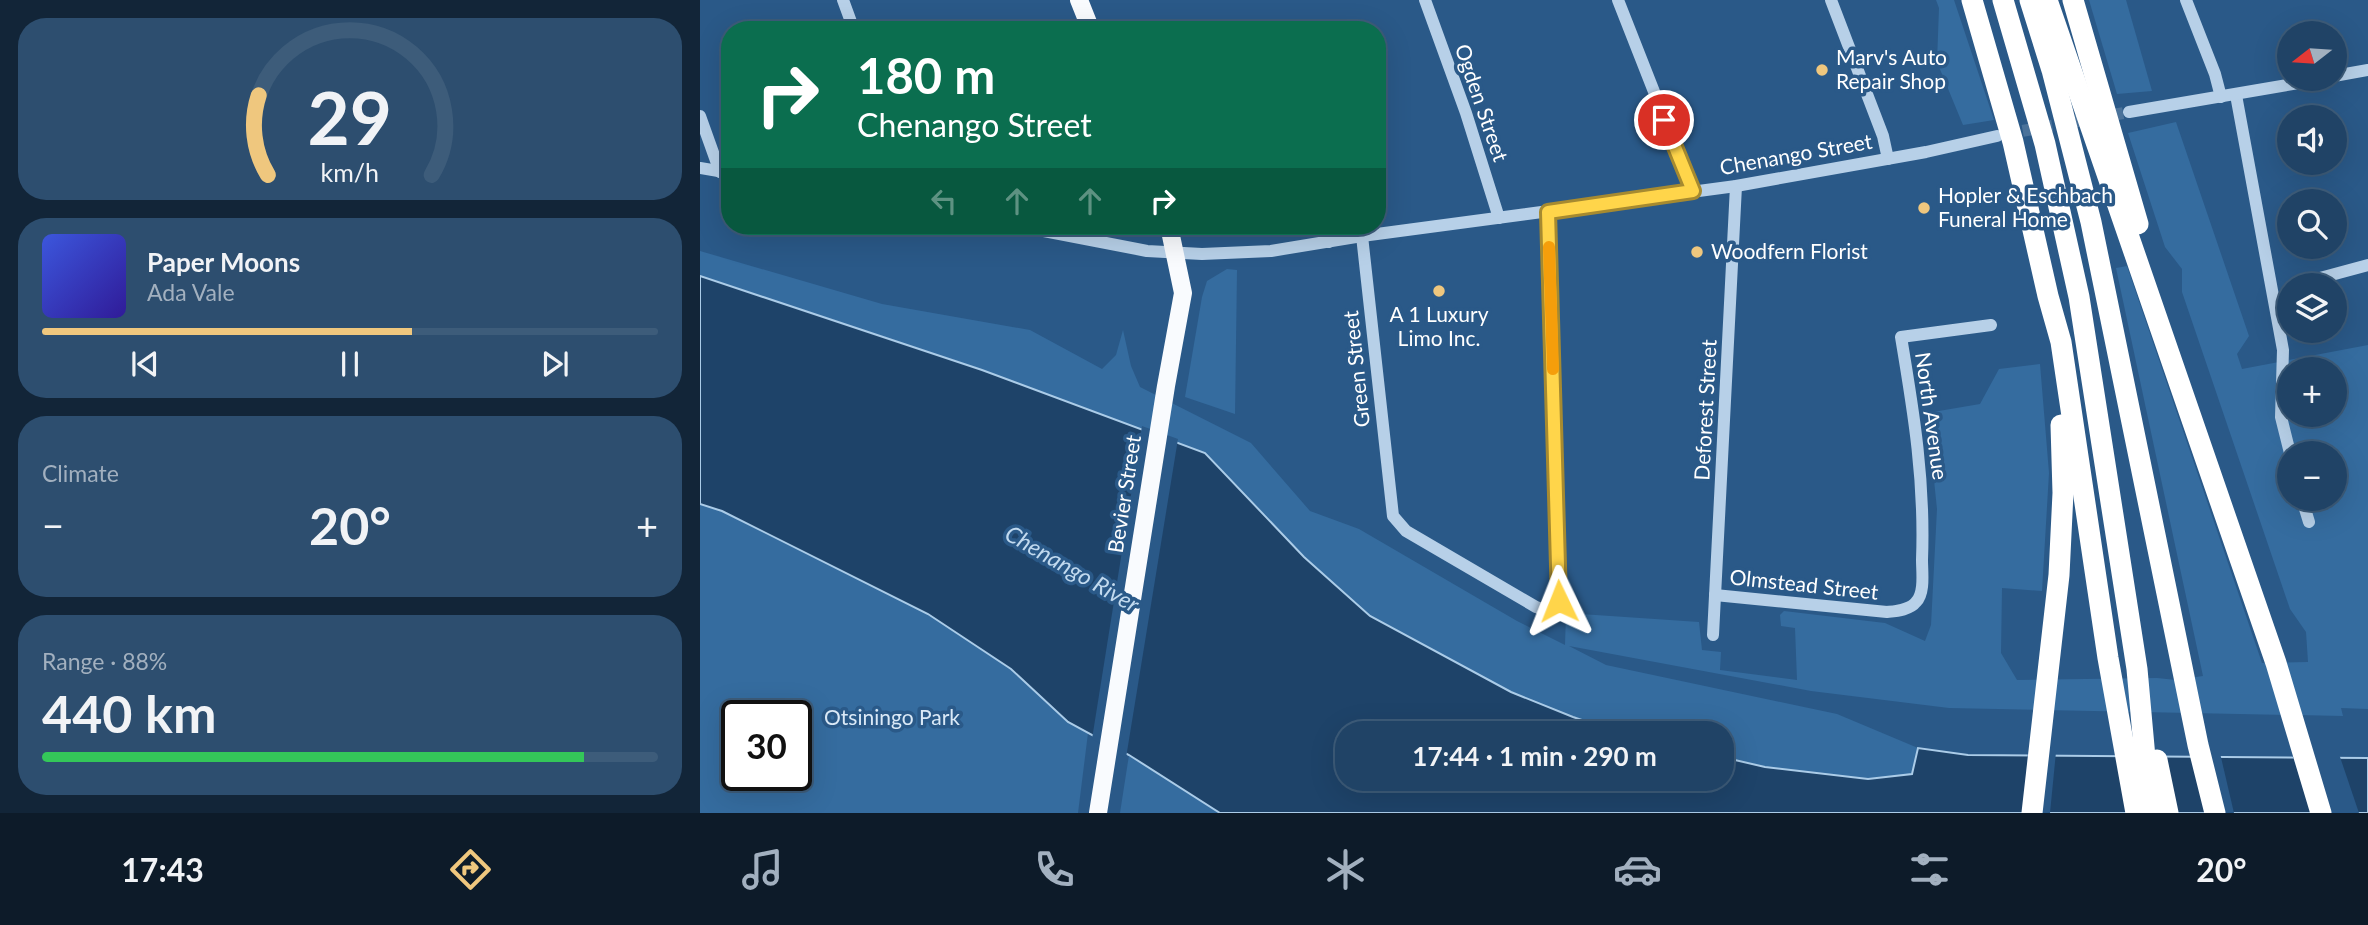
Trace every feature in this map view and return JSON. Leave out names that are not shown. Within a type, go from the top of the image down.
[{"type":"highway","points":[[1972,0],[2014,142],[2048,296],[2061,342],[2108,658],[2136,813]]},
{"type":"highway","points":[[2003,0],[2035,108],[2072,259],[2136,663],[2168,813]]},
{"type":"highway","points":[[2030,0],[2052,70],[2091,222],[2179,653],[2215,813]]},
{"type":"highway","points":[[2048,0],[2276,663],[2321,813]]},
{"type":"highway","points":[[2073,0],[2152,275],[2168,345]]},
{"type":"highway","points":[[2032,813],[2052,650],[2061,547],[2061,416],[2048,296]]},
{"type":"highway","points":[[2136,663],[2150,813]]},
{"type":"highway","points":[[2293,715],[2322,776],[2335,813]]},
{"type":"main road","points":[[1079,0],[1087,21]]},
{"type":"main road","name":"Bevier Street","points":[[1098,813],[1183,293],[1171,235]]},
{"type":"street","points":[[843,0],[851,21]]},
{"type":"street","name":"Ogden Street","points":[[1425,0],[1466,113],[1499,218]]},
{"type":"street","points":[[1618,0],[1693,191]]},
{"type":"street","points":[[1831,0],[1883,136],[1888,159]]},
{"type":"street","points":[[2186,0],[2215,74],[2221,97]]},
{"type":"street","points":[[2347,74],[2368,70]]},
{"type":"street","points":[[2129,112],[2277,87]]},
{"type":"street","points":[[2236,95],[2283,357],[2281,417],[2287,441]]},
{"type":"street","points":[[700,116],[721,163]]},
{"type":"street","name":"Chenango Street","points":[[1386,233],[1737,187],[1997,136]]},
{"type":"street","points":[[700,168],[721,171]]},
{"type":"street","name":"Deforest Street","points":[[1713,635],[1737,187]]},
{"type":"street","name":"Green Street","points":[[1362,236],[1393,516],[1406,531],[1536,607],[1548,611],[1557,607],[1559,601],[1548,212]]},
{"type":"street","name":"Chenango Street","points":[[1064,235],[1147,251],[1175,253],[1271,251],[1370,235]]},
{"type":"street","points":[[1327,235],[1329,242]]},
{"type":"street","points":[[2338,273],[2368,265]]},
{"type":"street","points":[[2273,291],[2277,290]]},
{"type":"street","name":"North Avenue","points":[[1921,590],[1924,524],[1922,478],[1916,422],[1900,337],[1991,325]]},
{"type":"street","points":[[2306,511],[2309,522]]},
{"type":"street","name":"Olmstead Street","points":[[1716,595],[1886,612],[1903,610],[1916,602],[1921,590]]},
{"type":"green space","points":[[1936,0],[1954,0],[1994,120],[1963,125],[1937,62],[1939,8]]},
{"type":"green space","points":[[2089,0],[2126,0],[2152,91],[2117,94]]},
{"type":"green space","points":[[2176,122],[2249,336],[2237,354],[2242,369],[2277,362],[2277,427],[2347,427],[2347,357],[2305,357],[2368,345],[2368,709],[2341,708],[2343,716],[1949,708],[1811,691],[1569,646],[1606,665],[1837,714],[1918,748],[1912,774],[1868,779],[1765,767],[1734,760],[1734,721],[1585,721],[1511,692],[1370,616],[1304,557],[1205,453],[982,370],[700,276],[700,251],[882,304],[1030,330],[1102,369],[1116,355],[1123,330],[1131,366],[1140,387],[1251,443],[1310,511],[1359,529],[1517,621],[1565,645],[1566,613],[1699,622],[1702,650],[1721,652],[1720,670],[1797,680],[1795,628],[1781,626],[1780,615],[1784,611],[1885,623],[1925,641],[1931,625],[1937,509],[1927,413],[1980,404],[1999,369],[2040,364],[2049,473],[2042,591],[2002,588],[2001,653],[2017,680],[2176,680],[2203,676],[2116,268],[2127,266],[2262,663],[2308,662],[2306,632],[2290,609],[2182,292],[2182,269],[2165,247],[2128,133]]},
{"type":"green space","points":[[1227,269],[1237,270],[1235,414],[1185,397],[1207,281]]},
{"type":"green space","name":"Otsiningo Park","points":[[700,504],[722,511],[928,614],[1011,669],[1068,722],[1088,733],[1078,813],[700,813]]},
{"type":"green space","points":[[1129,755],[1220,813],[1120,813]]},
{"type":"water","name":"Chenango River","points":[[700,276],[982,370],[1205,453],[1304,557],[1370,616],[1511,692],[1585,721],[1335,721],[1335,791],[1734,791],[1734,760],[1765,767],[1868,779],[1912,774],[1918,748],[1968,755],[2368,758],[2368,813],[1220,813],[1129,755],[1068,722],[1011,669],[928,614],[722,511],[700,504]]},
{"type":"pier","points":[[1142,426],[1178,439],[1126,758],[1092,739]]},
{"type":"pier","points":[[2028,752],[2056,752],[2050,813],[2023,813]]},
{"type":"pier","points":[[2191,753],[2220,753],[2234,813],[2207,813]]},
{"type":"pier","points":[[2292,754],[2339,754],[2359,813],[2311,813]]},
{"type":"tunnel","points":[[2005,134],[2129,112]]},
{"type":"slow traffic","points":[[1549,247],[1553,369]]},
{"type":"place","name":"Marv's Auto Repair Shop","points":[[1822,70]]},
{"type":"place","name":"Hopler & Eschbach Funeral Home","points":[[1924,208]]},
{"type":"place","name":"Woodfern Florist","points":[[1697,252]]},
{"type":"place","name":"A 1 Luxury Limo Inc.","points":[[1439,291]]},
{"type":"route","points":[[1559,601],[1548,212],[1693,191],[1664,120]]}]
